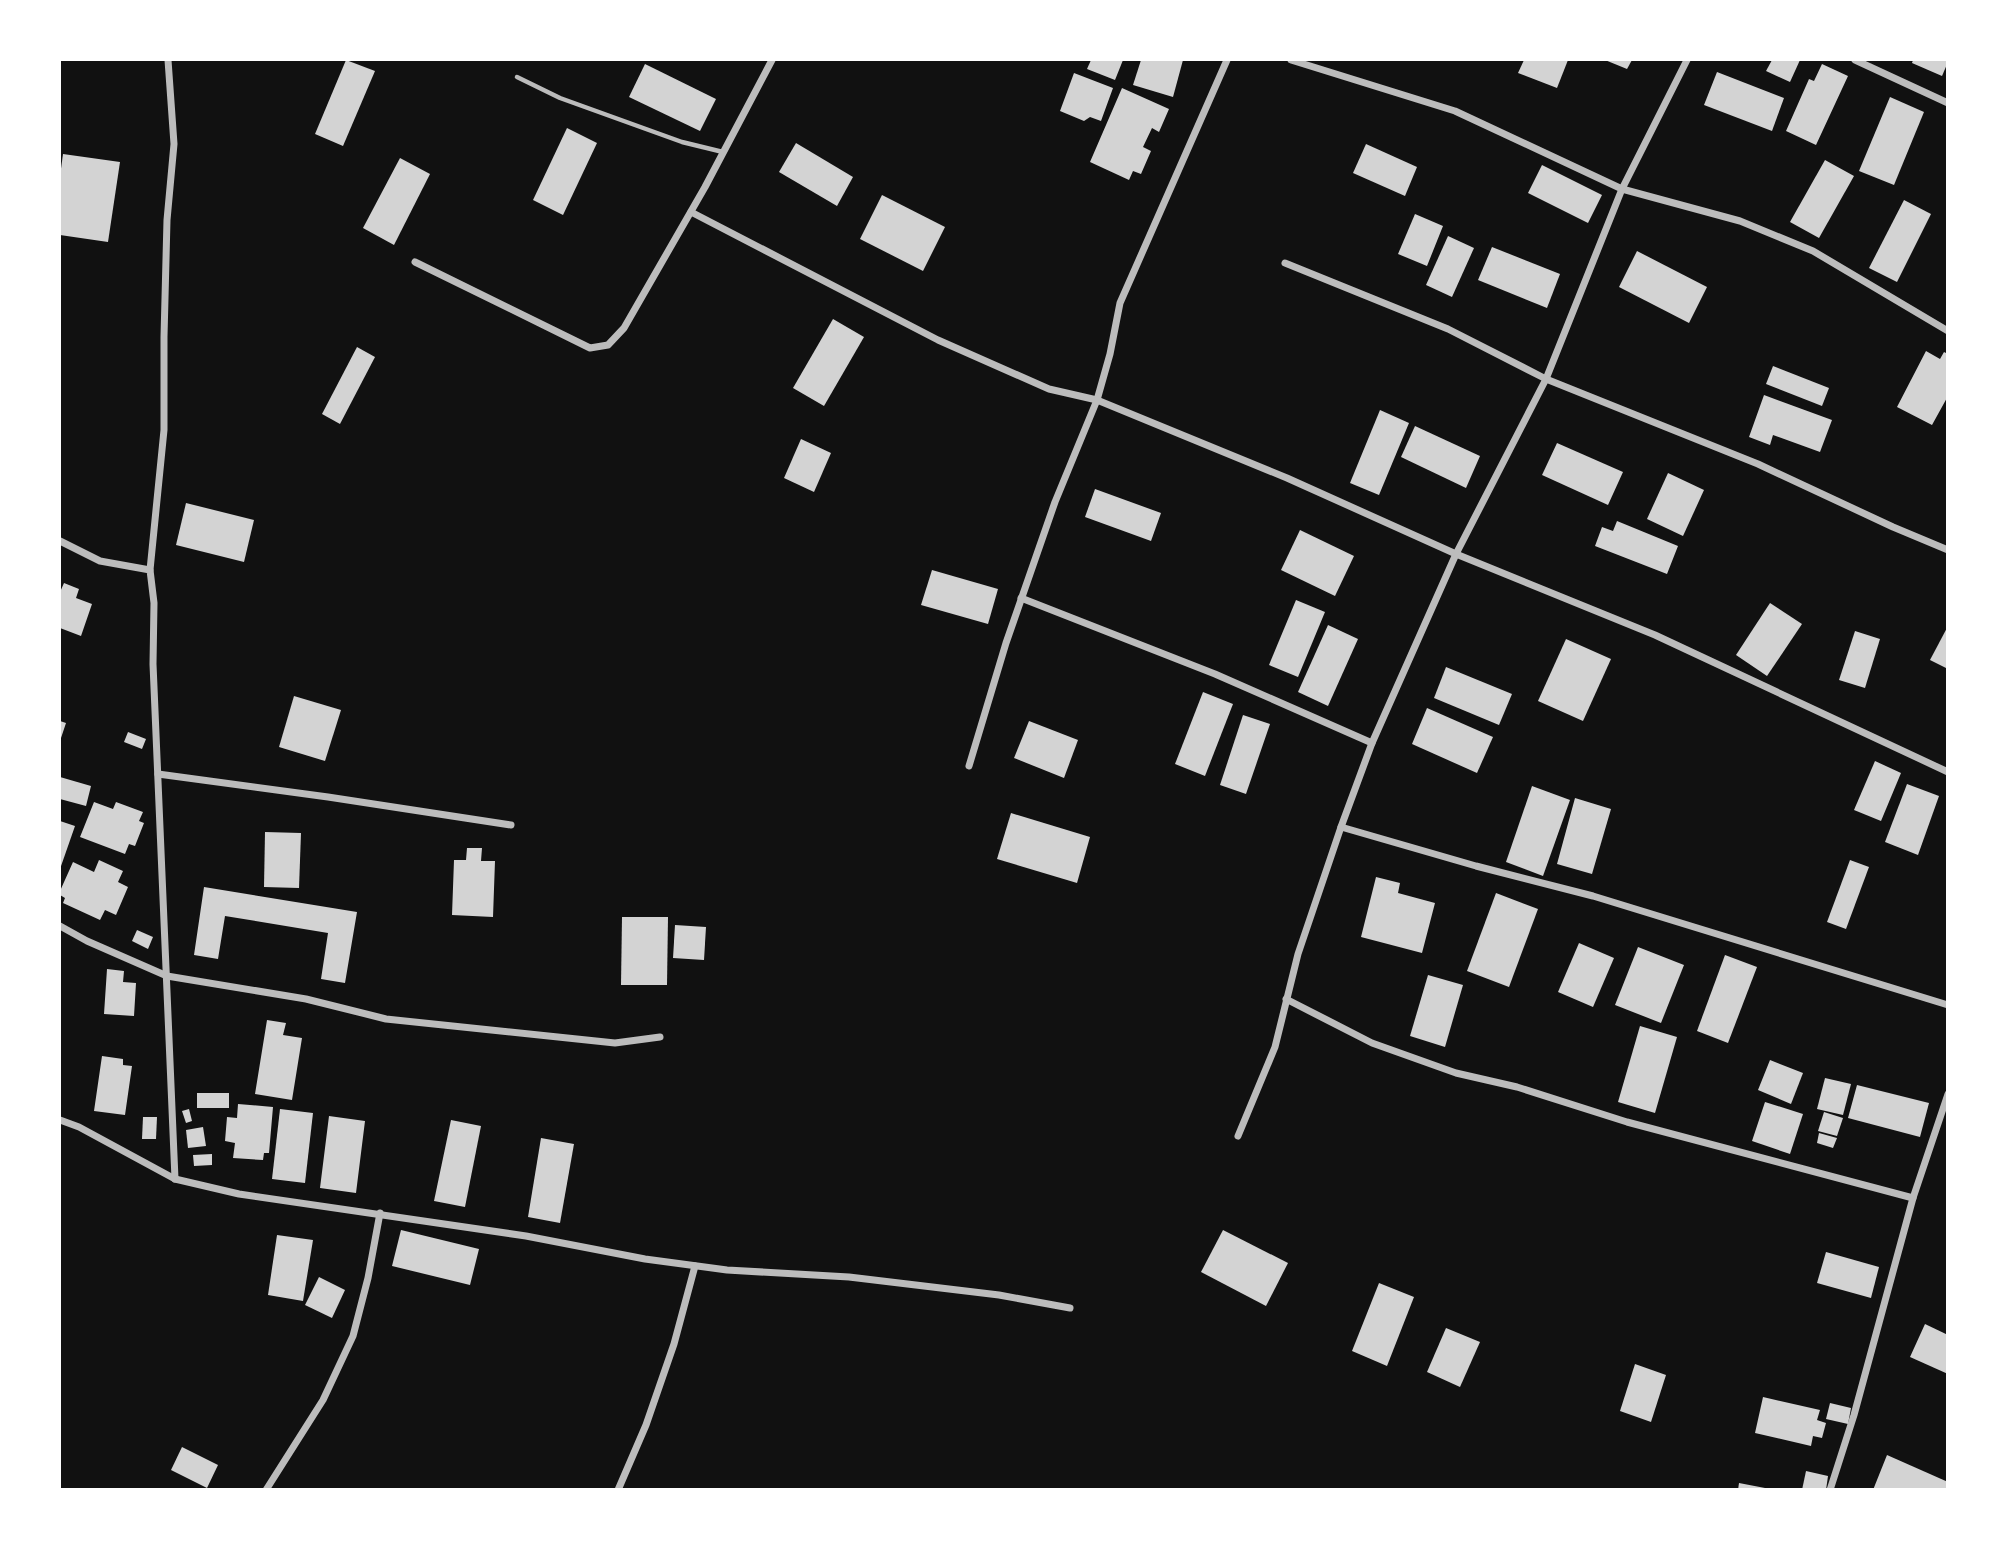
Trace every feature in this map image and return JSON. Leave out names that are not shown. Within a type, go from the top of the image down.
[{"type":"street","points":[[168,60],[174,144],[167,220],[163,337],[164,430],[150,570],[154,603],[153,664],[175,1179]]},
{"type":"street","points":[[415,262],[590,348],[608,345],[624,328],[691,212],[772,60]]},
{"type":"street","points":[[969,766],[1021,598],[1055,502],[1097,400],[1120,303],[1227,60]]},
{"type":"street","points":[[1291,60],[1455,111],[1622,189],[1740,221],[1813,251],[1948,331]]},
{"type":"street","points":[[1238,1136],[1275,1047],[1298,954],[1372,743],[1456,554],[1546,379],[1622,189],[1687,60]]},
{"type":"street","points":[[1855,60],[1948,103]]},
{"type":"street","points":[[691,212],[938,340],[1049,389],[1097,400],[1287,478],[1456,554],[1655,635],[1948,772]]},
{"type":"street","points":[[1285,263],[1448,329],[1546,379],[1758,464],[1948,550]]},
{"type":"street","points":[[60,541],[100,561],[150,570]]},
{"type":"street","points":[[1021,598],[1215,674],[1372,743]]},
{"type":"street","points":[[158,774],[510,825]]},
{"type":"street","points":[[1341,827],[1593,896],[1948,1005]]},
{"type":"street","points":[[60,926],[87,941],[167,976],[306,999],[386,1019],[615,1042],[660,1037]]},
{"type":"street","points":[[1286,999],[1372,1043],[1456,1073],[1517,1087],[1627,1122],[1913,1198]]},
{"type":"street","points":[[1830,1489],[1854,1415],[1913,1198],[1948,1094]]},
{"type":"street","points":[[60,1120],[79,1127],[175,1179],[239,1194],[526,1236],[695,1266],[849,1277],[999,1295],[1070,1308]]},
{"type":"street","points":[[266,1489],[323,1400],[353,1336],[368,1278],[380,1213]]},
{"type":"street","points":[[618,1489],[646,1425],[674,1344],[695,1266]]},
{"type":"lane","points":[[517,77],[560,98],[682,142],[724,152]]},
{"type":"building","points":[[346,60],[375,71],[343,146],[315,134]]},
{"type":"building","points":[[1091,60],[1123,60],[1115,80],[1087,69]]},
{"type":"building","points":[[1141,60],[1183,60],[1173,97],[1133,85]]},
{"type":"building","points":[[1524,60],[1568,60],[1557,88],[1518,73]]},
{"type":"building","points":[[1605,60],[1632,60],[1627,69]]},
{"type":"building","points":[[1772,60],[1800,60],[1790,82],[1766,71]]},
{"type":"building","points":[[1913,60],[1948,62],[1942,76],[1912,63]]},
{"type":"building","points":[[645,64],[716,99],[700,131],[629,97]]},
{"type":"building","points":[[1822,64],[1848,76],[1816,145],[1786,131],[1809,79],[1814,81]]},
{"type":"building","points":[[1717,72],[1784,98],[1772,131],[1704,105]]},
{"type":"building","points":[[1074,73],[1113,88],[1101,121],[1090,117],[1084,121],[1060,111]]},
{"type":"building","points":[[1122,88],[1169,109],[1159,132],[1152,128],[1143,147],[1151,151],[1141,174],[1133,171],[1129,180],[1090,162]]},
{"type":"building","points":[[1890,97],[1924,112],[1894,185],[1859,171]]},
{"type":"building","points":[[567,128],[597,143],[563,215],[533,200]]},
{"type":"building","points":[[796,143],[853,177],[837,206],[779,172]]},
{"type":"building","points":[[1366,144],[1417,167],[1405,196],[1353,173]]},
{"type":"building","points":[[63,154],[120,162],[108,242],[60,235],[60,176]]},
{"type":"building","points":[[400,158],[430,174],[394,245],[363,228]]},
{"type":"building","points":[[1825,160],[1854,176],[1819,238],[1790,222]]},
{"type":"building","points":[[1542,165],[1602,195],[1588,223],[1528,193]]},
{"type":"building","points":[[882,195],[945,227],[923,271],[860,239]]},
{"type":"building","points":[[1904,200],[1931,214],[1897,282],[1869,268]]},
{"type":"building","points":[[1415,214],[1443,226],[1427,266],[1398,254]]},
{"type":"building","points":[[1448,236],[1474,248],[1452,297],[1426,285]]},
{"type":"building","points":[[1492,247],[1560,274],[1547,308],[1478,280]]},
{"type":"building","points":[[1637,251],[1707,287],[1689,323],[1619,287]]},
{"type":"building","points":[[833,319],[864,337],[824,406],[793,388]]},
{"type":"building","points":[[357,347],[375,357],[340,424],[322,414]]},
{"type":"building","points":[[1926,351],[1940,359],[1944,352],[1948,354],[1948,396],[1932,425],[1897,407]]},
{"type":"building","points":[[1773,366],[1829,388],[1822,406],[1766,384]]},
{"type":"building","points":[[1764,395],[1832,420],[1820,452],[1773,435],[1770,445],[1749,437]]},
{"type":"building","points":[[1380,410],[1409,423],[1379,495],[1350,483]]},
{"type":"building","points":[[1415,426],[1480,456],[1466,488],[1401,457]]},
{"type":"building","points":[[801,439],[831,453],[814,492],[784,478]]},
{"type":"building","points":[[1557,443],[1623,472],[1608,505],[1542,475]]},
{"type":"building","points":[[1668,473],[1704,490],[1683,536],[1647,519]]},
{"type":"building","points":[[1095,489],[1161,513],[1151,541],[1085,517]]},
{"type":"building","points":[[186,503],[254,520],[244,562],[176,545]]},
{"type":"building","points":[[1617,521],[1678,546],[1667,574],[1595,546],[1602,527],[1613,531]]},
{"type":"building","points":[[1300,530],[1354,556],[1335,596],[1281,570]]},
{"type":"building","points":[[932,570],[998,589],[988,624],[921,605]]},
{"type":"building","points":[[64,583],[79,589],[76,598],[92,604],[81,636],[60,628],[60,592]]},
{"type":"building","points":[[1296,600],[1325,612],[1298,677],[1269,665]]},
{"type":"building","points":[[1770,603],[1802,624],[1767,676],[1736,655]]},
{"type":"building","points":[[1328,625],[1358,639],[1328,706],[1298,692]]},
{"type":"building","points":[[1948,626],[1948,669],[1930,660]]},
{"type":"building","points":[[1855,631],[1880,639],[1865,688],[1839,680]]},
{"type":"building","points":[[1566,639],[1611,659],[1583,721],[1538,701]]},
{"type":"building","points":[[1446,667],[1512,694],[1499,725],[1434,698]]},
{"type":"building","points":[[1203,692],[1233,704],[1205,776],[1175,764]]},
{"type":"building","points":[[294,696],[341,710],[325,761],[279,747]]},
{"type":"building","points":[[1427,708],[1493,737],[1477,773],[1412,744]]},
{"type":"building","points":[[1243,715],[1270,724],[1246,794],[1220,785]]},
{"type":"building","points":[[60,721],[66,723],[60,741]]},
{"type":"building","points":[[1029,721],[1078,740],[1064,778],[1014,758]]},
{"type":"building","points":[[128,732],[146,739],[142,749],[124,742]]},
{"type":"building","points":[[1875,761],[1901,773],[1881,821],[1854,810]]},
{"type":"building","points":[[60,777],[91,786],[86,806],[60,799]]},
{"type":"building","points":[[1907,784],[1939,796],[1918,855],[1885,842]]},
{"type":"building","points":[[1532,786],[1570,800],[1543,876],[1506,862]]},
{"type":"building","points":[[1575,798],[1611,809],[1592,874],[1557,864]]},
{"type":"building","points":[[94,802],[113,809],[116,802],[143,812],[139,821],[144,823],[135,846],[129,844],[125,854],[80,837]]},
{"type":"building","points":[[1011,813],[1090,837],[1077,883],[997,859]]},
{"type":"building","points":[[60,821],[75,826],[60,869]]},
{"type":"building","points":[[265,832],[301,833],[299,888],[264,887]]},
{"type":"building","points":[[467,848],[482,848],[481,861],[495,861],[493,917],[452,915],[454,860],[466,860]]},
{"type":"building","points":[[99,860],[123,871],[118,882],[128,887],[116,915],[105,910],[100,920],[63,903],[65,898],[60,895],[73,862],[94,872]]},
{"type":"building","points":[[1850,860],[1869,867],[1846,929],[1827,922]]},
{"type":"building","points":[[1376,877],[1400,883],[1398,893],[1435,903],[1422,953],[1361,937]]},
{"type":"building","points":[[204,887],[357,912],[345,983],[321,979],[328,933],[225,916],[218,959],[194,955]]},
{"type":"building","points":[[1496,893],[1538,909],[1509,987],[1467,971]]},
{"type":"building","points":[[622,917],[668,917],[667,985],[621,985]]},
{"type":"building","points":[[675,925],[706,927],[704,960],[673,958]]},
{"type":"building","points":[[137,930],[153,937],[148,949],[132,941]]},
{"type":"building","points":[[1579,943],[1614,958],[1593,1007],[1558,992]]},
{"type":"building","points":[[1638,947],[1684,965],[1661,1023],[1615,1005]]},
{"type":"building","points":[[1725,955],[1757,967],[1728,1043],[1697,1031]]},
{"type":"building","points":[[107,969],[124,971],[123,982],[136,983],[134,1016],[104,1014]]},
{"type":"building","points":[[1428,975],[1463,985],[1445,1047],[1410,1036]]},
{"type":"building","points":[[267,1020],[286,1023],[283,1035],[302,1038],[292,1100],[255,1094]]},
{"type":"building","points":[[1640,1026],[1677,1037],[1655,1113],[1618,1102]]},
{"type":"building","points":[[102,1056],[123,1059],[123,1065],[132,1066],[125,1115],[94,1111]]},
{"type":"building","points":[[1770,1060],[1803,1073],[1791,1104],[1758,1090]]},
{"type":"building","points":[[1825,1078],[1851,1084],[1843,1115],[1817,1109]]},
{"type":"building","points":[[1857,1085],[1929,1103],[1920,1137],[1848,1118]]},
{"type":"building","points":[[197,1093],[229,1093],[229,1108],[197,1108]]},
{"type":"building","points":[[1765,1102],[1803,1114],[1790,1154],[1752,1141]]},
{"type":"building","points":[[238,1104],[273,1107],[269,1153],[264,1153],[263,1160],[233,1158],[235,1143],[225,1141],[227,1117],[237,1118]]},
{"type":"building","points":[[189,1109],[192,1121],[186,1123],[182,1111]]},
{"type":"building","points":[[280,1109],[313,1113],[305,1183],[272,1179]]},
{"type":"building","points":[[1824,1112],[1843,1118],[1837,1136],[1818,1131]]},
{"type":"building","points":[[329,1116],[365,1121],[356,1193],[320,1188]]},
{"type":"building","points":[[143,1117],[157,1117],[156,1139],[142,1139]]},
{"type":"building","points":[[451,1120],[481,1126],[465,1207],[434,1201]]},
{"type":"building","points":[[203,1127],[206,1146],[188,1148],[186,1130]]},
{"type":"building","points":[[1819,1133],[1837,1138],[1833,1148],[1817,1143]]},
{"type":"building","points":[[541,1138],[574,1144],[560,1223],[528,1217]]},
{"type":"building","points":[[212,1154],[212,1165],[194,1166],[193,1155]]},
{"type":"building","points":[[401,1230],[479,1249],[470,1285],[392,1266]]},
{"type":"building","points":[[1223,1230],[1288,1263],[1266,1306],[1201,1272]]},
{"type":"building","points":[[277,1235],[313,1240],[303,1301],[268,1295]]},
{"type":"building","points":[[1826,1252],[1879,1267],[1871,1298],[1817,1283]]},
{"type":"building","points":[[319,1277],[345,1290],[332,1318],[305,1305]]},
{"type":"building","points":[[1379,1283],[1414,1297],[1387,1366],[1352,1351]]},
{"type":"building","points":[[1925,1324],[1948,1335],[1948,1374],[1910,1357]]},
{"type":"building","points":[[1446,1328],[1480,1342],[1460,1387],[1427,1372]]},
{"type":"building","points":[[1635,1364],[1666,1375],[1651,1422],[1620,1411]]},
{"type":"building","points":[[1763,1397],[1820,1410],[1817,1420],[1826,1423],[1822,1438],[1813,1436],[1811,1446],[1755,1433]]},
{"type":"building","points":[[1830,1403],[1851,1408],[1848,1424],[1826,1419]]},
{"type":"building","points":[[182,1447],[218,1465],[207,1488],[171,1470]]},
{"type":"building","points":[[1887,1455],[1948,1482],[1948,1490],[1873,1490]]},
{"type":"building","points":[[1806,1471],[1828,1476],[1826,1490],[1802,1490]]},
{"type":"building","points":[[1739,1483],[1765,1488],[1765,1490],[1738,1490]]}]
